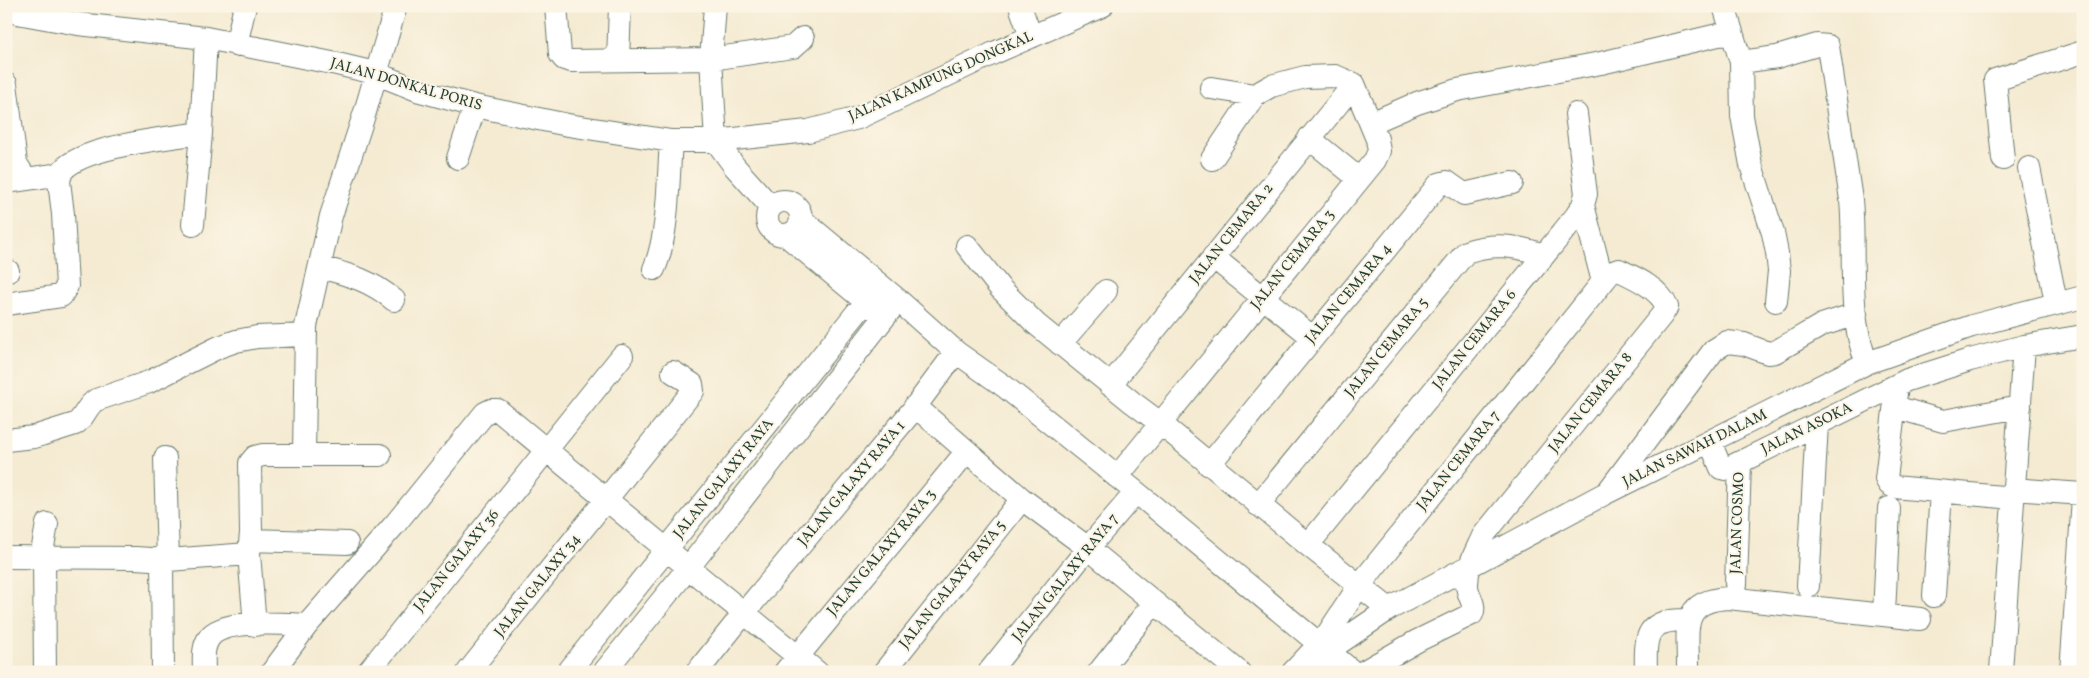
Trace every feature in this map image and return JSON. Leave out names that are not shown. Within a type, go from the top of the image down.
[{"type":"street","points":[[236,45],[245,6]]},
{"type":"street","points":[[304,455],[306,335],[331,216],[365,112],[396,6]]},
{"type":"street","points":[[556,6],[559,50],[561,57],[571,61],[711,59],[793,47],[804,38]]},
{"type":"street","points":[[618,60],[620,6]]},
{"type":"street","points":[[715,6],[711,59],[716,141],[735,167],[771,207],[778,202],[788,201],[796,205],[801,212],[794,228],[891,309],[923,324],[956,352],[1004,386],[1117,477],[1130,499],[1341,660]]},
{"type":"street","points":[[1020,6],[1031,37]]},
{"type":"street","name":"JALAN KAMPUNG DONGKAL","points":[[716,141],[808,131],[858,118],[1102,6]]},
{"type":"street","points":[[1724,6],[1741,62],[1742,116],[1751,165],[1773,233],[1777,253],[1776,301]]},
{"type":"street","name":"JALAN DONKAL PORIS","points":[[6,11],[78,24],[206,38],[337,64],[375,73],[420,91],[475,106],[568,125],[671,141],[716,141]]},
{"type":"street","points":[[1371,123],[1417,103],[1457,90],[1601,63],[1732,34]]},
{"type":"street","points":[[193,225],[201,133],[206,38]]},
{"type":"street","points":[[1741,62],[1777,57],[1817,45],[1828,46],[1851,200],[1857,334],[1866,363]]},
{"type":"street","points":[[2003,159],[1996,80],[2083,52]]},
{"type":"street","points":[[1212,159],[1255,95],[1271,86],[1305,77],[1336,76],[1354,84]]},
{"type":"street","points":[[6,84],[16,163],[16,180],[61,174]]},
{"type":"street","name":"JALAN CEMARA 3","points":[[1117,477],[1375,160],[1379,151],[1371,123],[1354,84]]},
{"type":"street","name":"JALAN CEMARA 2","points":[[1110,385],[1354,84]]},
{"type":"street","points":[[1211,88],[1255,95]]},
{"type":"street","points":[[458,158],[475,106]]},
{"type":"street","points":[[1576,114],[1586,194],[1583,205],[1603,282]]},
{"type":"street","points":[[6,304],[61,296],[65,291],[67,286],[59,181],[61,174],[73,162],[116,148],[201,133]]},
{"type":"street","points":[[1309,138],[1359,179]]},
{"type":"street","points":[[654,270],[664,234],[671,141]]},
{"type":"street","points":[[2029,168],[2056,302]]},
{"type":"street","name":"JALAN CEMARA 4","points":[[1209,465],[1439,184],[1447,182],[1464,194],[1512,183]]},
{"type":"street","name":"JALAN CEMARA 6","points":[[1308,545],[1563,233],[1583,205]]},
{"type":"street","name":"JALAN CEMARA 5","points":[[1258,505],[1466,252],[1486,246],[1501,245],[1544,255]]},
{"type":"street","points":[[967,246],[1000,288],[1036,324],[1389,609]]},
{"type":"street","points":[[1213,257],[1312,338]]},
{"type":"street","points":[[320,267],[360,278],[379,287],[394,300]]},
{"type":"street","name":"JALAN CEMARA 8","points":[[1467,577],[1483,536],[1666,309],[1666,304],[1657,292],[1619,270],[1610,273],[1603,282]]},
{"type":"street","name":"JALAN CEMARA 7","points":[[1341,660],[1359,586],[1603,282]]},
{"type":"street","points":[[1060,344],[1106,291]]},
{"type":"street","name":"JALAN GALAXY RAYA","points":[[568,672],[668,550],[872,293]]},
{"type":"street","name":"JALAN SAWAH DALAM","points":[[1341,660],[1389,609],[1467,577],[1606,493],[1720,454],[1866,363],[1972,326],[2056,302],[2083,297]]},
{"type":"street","name":"JALAN GALAXY RAYA","points":[[604,672],[689,567],[891,309]]},
{"type":"street","points":[[1606,493],[1714,350],[1726,342],[1744,344],[1768,353],[1775,352],[1822,325],[1856,314]]},
{"type":"street","points":[[6,440],[34,437],[75,424],[96,400],[149,382],[219,347],[236,341],[257,337],[306,335]]},
{"type":"street","name":"JALAN ASOKA","points":[[1720,454],[1817,424],[1896,396],[1945,367],[2024,346],[2083,336]]},
{"type":"street","points":[[2001,671],[2024,346]]},
{"type":"street","name":"JALAN GALAXY RAYA 1","points":[[697,672],[915,406],[956,352]]},
{"type":"street","name":"JALAN GALAXY 36","points":[[368,672],[622,356]]},
{"type":"street","name":"JALAN GALAXY 34","points":[[468,672],[693,391],[692,384],[673,372]]},
{"type":"street","points":[[2020,406],[1943,421],[1896,396],[1886,478],[1889,484],[1894,487],[1942,492],[2083,494]]},
{"type":"street","points":[[915,406],[1022,499],[1088,548],[1239,672]]},
{"type":"street","points":[[272,672],[307,625],[396,523],[486,413],[491,410],[498,410],[744,613],[791,664],[817,672]]},
{"type":"street","points":[[1808,586],[1817,424]]},
{"type":"street","name":"JALAN GALAXY RAYA 3","points":[[791,664],[967,451]]},
{"type":"street","name":"JALAN COSMO","points":[[1720,454],[1736,584]]},
{"type":"street","points":[[255,625],[250,547],[250,463],[255,457],[262,455],[380,455]]},
{"type":"street","points":[[163,672],[165,458]]},
{"type":"street","points":[[1934,596],[1942,492]]},
{"type":"street","name":"JALAN GALAXY RAYA 5","points":[[884,672],[1022,499]]},
{"type":"street","name":"JALAN GALAXY RAYA 7","points":[[989,672],[1088,548],[1130,499]]},
{"type":"street","points":[[2071,672],[2083,499]]},
{"type":"street","points":[[1884,614],[1889,508]]},
{"type":"street","points":[[45,672],[43,557],[47,524]]},
{"type":"street","points":[[6,557],[165,560],[250,547],[347,543]]},
{"type":"street","points":[[1293,672],[1417,641],[1469,616],[1474,608],[1467,577]]},
{"type":"street","points":[[1688,672],[1689,620],[1692,610],[1712,599],[1728,598],[1920,619]]},
{"type":"street","points":[[1099,672],[1154,603]]},
{"type":"street","points":[[1646,672],[1645,643],[1648,633],[1655,626],[1664,623],[1689,620]]},
{"type":"street","points":[[204,672],[203,653],[208,639],[213,634],[234,625],[307,625]]},
{"type":"street","points":[[1313,672],[1341,660]]}]
